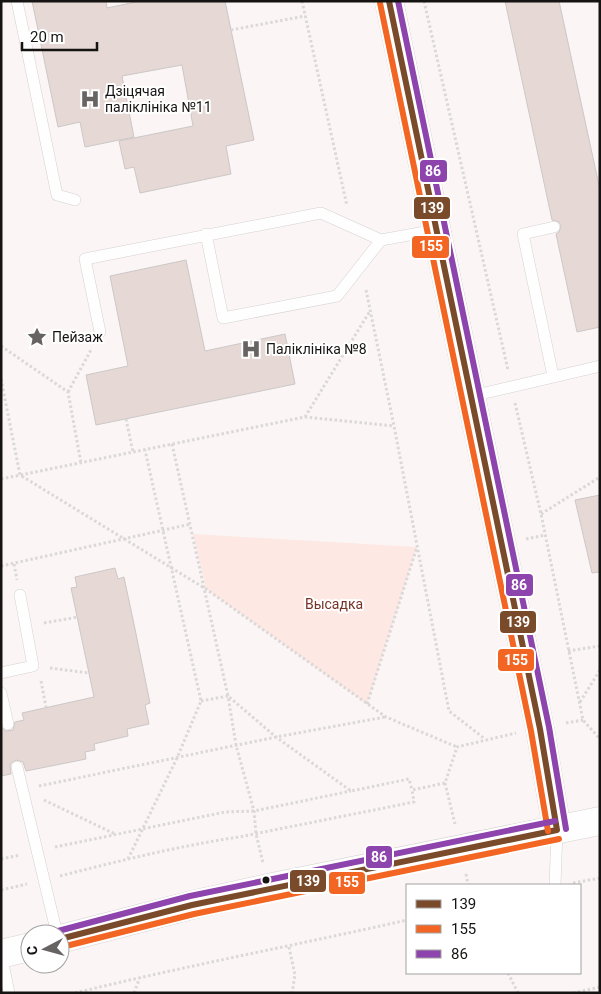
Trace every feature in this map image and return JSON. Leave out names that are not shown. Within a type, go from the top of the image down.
[{"type":"main road","points":[[388,1],[540,729],[557,830]]},
{"type":"main road","points":[[70,936],[192,904],[600,821]]},
{"type":"main road","points":[[1,954],[20,949]]},
{"type":"lane","points":[[17,1],[58,195],[75,200]]},
{"type":"lane","points":[[100,332],[85,259],[320,213],[351,225],[381,240],[436,230]]},
{"type":"lane","points":[[553,376],[523,234],[554,227]]},
{"type":"lane","points":[[206,234],[223,318],[337,296],[381,240]]},
{"type":"lane","points":[[472,396],[600,366]]},
{"type":"lane","points":[[1,673],[36,666],[20,595]]},
{"type":"lane","points":[[1,693],[8,724]]},
{"type":"lane","points":[[18,766],[55,924]]},
{"type":"lane","points":[[555,884],[557,830]]},
{"type":"lane","points":[[1,954],[9,993]]},
{"type":"path","points":[[302,1],[351,225]]},
{"type":"path","points":[[424,1],[541,514],[583,720],[600,739]]},
{"type":"path","points":[[231,30],[305,16]]},
{"type":"path","points":[[1,379],[20,475],[206,590],[386,716],[458,747],[485,739],[449,711],[394,426],[360,268]]},
{"type":"path","points":[[305,417],[370,311]]},
{"type":"path","points":[[81,463],[68,392],[100,332]]},
{"type":"path","points":[[1,346],[68,392]]},
{"type":"path","points":[[1,479],[305,417],[394,426]]},
{"type":"path","points":[[126,419],[133,452]]},
{"type":"path","points":[[172,444],[206,590],[236,745],[254,811],[256,834],[268,888]]},
{"type":"path","points":[[128,859],[177,758],[201,701],[146,450]]},
{"type":"path","points":[[541,514],[600,477]]},
{"type":"path","points":[[1,566],[191,524]]},
{"type":"path","points":[[367,704],[417,547]]},
{"type":"path","points":[[26,626],[78,617]]},
{"type":"path","points":[[568,651],[600,646]]},
{"type":"path","points":[[46,708],[36,666],[89,673]]},
{"type":"path","points":[[580,702],[600,670]]},
{"type":"path","points":[[201,701],[228,696]]},
{"type":"path","points":[[228,696],[276,737],[351,791]]},
{"type":"path","points":[[23,790],[236,745],[386,716]]},
{"type":"path","points":[[412,790],[446,783],[458,747]]},
{"type":"path","points":[[1,860],[37,850],[225,812],[254,811],[409,780],[414,802],[128,859],[1,890]]},
{"type":"path","points":[[23,790],[116,834]]},
{"type":"path","points":[[568,884],[600,878]]},
{"type":"path","points":[[75,993],[140,977],[406,920]]},
{"type":"path","points":[[289,946],[295,975],[292,993]]},
{"type":"path","points":[[508,974],[518,993]]},
{"type":"path","points":[[134,993],[140,977]]},
{"type":"path","points":[[573,993],[600,987]]},
{"type":"green space","name":"Высадка","points":[[193,534],[417,547],[367,704],[206,589]]},
{"type":"building","name":"Дзіцячая паліклініка №11","points":[[32,1],[106,1],[107,8],[140,1],[225,1],[254,140],[226,146],[231,174],[140,193],[134,167],[125,169],[119,141],[193,126],[182,65],[122,76],[134,137],[85,147],[80,122],[58,127]]},
{"type":"building","points":[[505,1],[559,1],[600,190],[600,327],[577,332],[556,234],[561,226],[559,222],[552,220]]},
{"type":"building","name":"Паліклініка №8","points":[[186,260],[205,351],[285,334],[295,384],[96,425],[86,375],[128,366],[110,276]]},
{"type":"building","points":[[600,495],[600,572],[592,573],[575,500]]},
{"type":"building","points":[[115,568],[118,579],[124,577],[150,703],[145,705],[149,724],[127,729],[128,736],[94,744],[95,750],[85,752],[86,759],[26,771],[23,762],[16,760],[10,764],[11,774],[1,776],[1,727],[6,731],[13,730],[15,722],[24,720],[22,713],[94,697],[71,588],[77,587],[75,577]]},
{"type":"transit line","name":"139","points":[[389,1],[540,729],[557,830]]},
{"type":"transit line","name":"86","points":[[398,1],[549,727],[566,829]]},
{"type":"transit line","name":"155","points":[[380,3],[531,731],[548,831]]},
{"type":"transit line","name":"86","points":[[70,928],[190,896],[555,821]]},
{"type":"transit line","name":"139","points":[[70,936],[192,905],[557,830]]},
{"type":"transit line","name":"155","points":[[70,945],[194,914],[559,839]]},
{"type":"place","name":"Дзіцячая паліклініка №11","points":[[90,99]]},
{"type":"place","name":"Пейзаж","points":[[37,337]]},
{"type":"place","name":"Паліклініка №8","points":[[251,349]]}]
